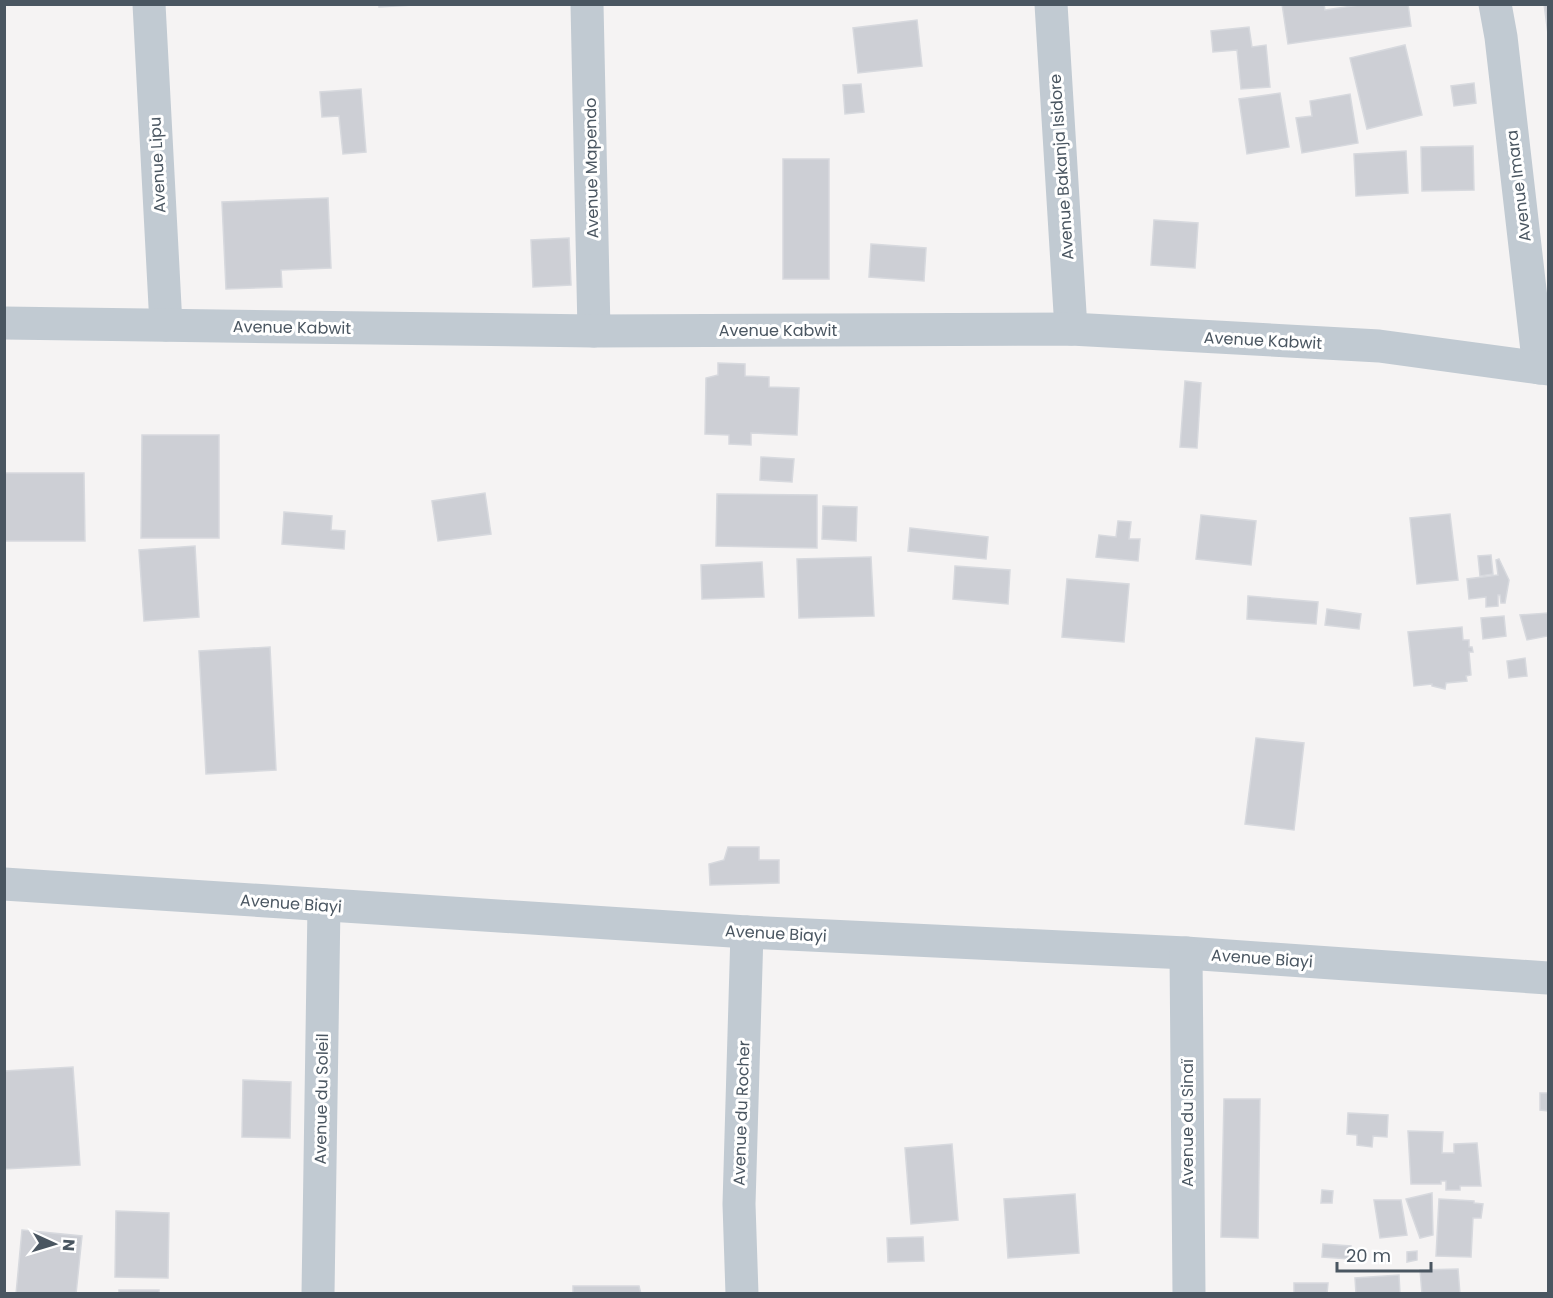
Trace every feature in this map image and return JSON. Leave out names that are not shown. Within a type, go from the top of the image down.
[{"type":"street","name":"Avenue Lipu","points":[[148,4],[166,325]]},
{"type":"street","name":"Avenue Mapendo","points":[[587,4],[594,331]]},
{"type":"street","name":"Avenue Bakanja Isidore","points":[[1051,4],[1071,329]]},
{"type":"street","name":"Avenue Imara","points":[[1495,4],[1544,369]]},
{"type":"street","name":"Avenue Kabwit","points":[[4,323],[594,331],[1071,329],[1378,346],[1544,369]]},
{"type":"street","name":"Avenue Biayi","points":[[4,884],[747,932],[1186,953],[1548,978]]},
{"type":"street","name":"Avenue du Soleil","points":[[318,1293],[324,905]]},
{"type":"street","name":"Avenue du Rocher","points":[[742,1293],[738,1204],[747,932]]},
{"type":"street","name":"Avenue du Sinaï","points":[[1186,953],[1189,1293]]},
{"type":"building","points":[[379,4],[431,4],[379,7]]},
{"type":"building","points":[[1282,4],[1324,4],[1325,10],[1366,4],[1408,4],[1411,26],[1288,44]]},
{"type":"building","points":[[1544,4],[1548,4],[1548,34]]},
{"type":"building","points":[[917,20],[922,66],[858,73],[853,28]]},
{"type":"building","points":[[1249,27],[1252,47],[1266,45],[1270,87],[1241,89],[1237,50],[1213,52],[1211,31]]},
{"type":"building","points":[[1405,45],[1422,115],[1367,129],[1350,58]]},
{"type":"building","points":[[1474,83],[1476,103],[1454,106],[1451,86]]},
{"type":"building","points":[[861,84],[864,112],[845,114],[843,85]]},
{"type":"building","points":[[361,89],[366,152],[343,154],[339,116],[322,117],[320,92]]},
{"type":"building","points":[[1280,93],[1289,147],[1247,154],[1239,99]]},
{"type":"building","points":[[1350,94],[1358,143],[1302,153],[1296,118],[1312,116],[1310,101]]},
{"type":"building","points":[[1473,146],[1474,190],[1422,191],[1421,147]]},
{"type":"building","points":[[1406,151],[1408,193],[1356,196],[1354,154]]},
{"type":"building","points":[[783,159],[829,159],[829,279],[783,279]]},
{"type":"building","points":[[328,198],[331,268],[281,270],[282,287],[226,289],[222,202]]},
{"type":"building","points":[[1154,220],[1198,223],[1195,268],[1151,265]]},
{"type":"building","points":[[569,238],[571,285],[533,287],[531,240]]},
{"type":"building","points":[[871,244],[926,248],[924,281],[869,277]]},
{"type":"building","points":[[718,363],[745,364],[745,376],[769,377],[769,387],[799,388],[797,435],[751,433],[751,445],[729,444],[729,435],[705,434],[706,378],[718,375]]},
{"type":"building","points":[[1185,381],[1201,383],[1197,448],[1180,447]]},
{"type":"building","points":[[142,435],[219,435],[219,538],[141,538]]},
{"type":"building","points":[[761,457],[794,459],[792,482],[760,480]]},
{"type":"building","points":[[4,473],[84,473],[85,541],[4,541]]},
{"type":"building","points":[[485,493],[491,534],[438,541],[432,501]]},
{"type":"building","points":[[717,494],[817,495],[817,548],[716,546]]},
{"type":"building","points":[[823,506],[857,507],[856,541],[822,539]]},
{"type":"building","points":[[284,512],[332,516],[331,530],[345,531],[344,549],[282,544]]},
{"type":"building","points":[[1450,514],[1458,580],[1417,584],[1410,518]]},
{"type":"building","points":[[1201,515],[1256,521],[1251,565],[1196,559]]},
{"type":"building","points":[[1118,521],[1131,522],[1129,539],[1140,539],[1138,561],[1096,557],[1099,535],[1116,537]]},
{"type":"building","points":[[910,528],[988,537],[986,559],[908,551]]},
{"type":"building","points":[[195,546],[199,617],[144,621],[139,550]]},
{"type":"building","points":[[1491,555],[1493,574],[1480,576],[1478,556]]},
{"type":"building","points":[[871,557],[874,616],[799,618],[797,559]]},
{"type":"building","points":[[1499,559],[1509,580],[1505,603],[1501,603],[1500,595],[1498,595],[1498,606],[1486,607],[1486,597],[1469,599],[1467,579],[1498,575],[1496,560]]},
{"type":"building","points":[[762,562],[764,597],[702,599],[701,565]]},
{"type":"building","points":[[955,566],[1010,570],[1008,604],[953,599]]},
{"type":"building","points":[[1067,579],[1129,584],[1124,642],[1062,637]]},
{"type":"building","points":[[1248,596],[1318,602],[1316,624],[1247,619]]},
{"type":"building","points":[[1327,609],[1361,614],[1359,629],[1325,625]]},
{"type":"building","points":[[1548,613],[1548,636],[1527,640],[1520,615]]},
{"type":"building","points":[[1504,616],[1506,636],[1483,639],[1481,618]]},
{"type":"building","points":[[1462,627],[1463,640],[1469,640],[1469,647],[1472,647],[1473,652],[1469,652],[1471,675],[1466,676],[1467,681],[1446,683],[1445,689],[1432,686],[1432,684],[1414,686],[1408,632]]},
{"type":"building","points":[[270,647],[276,770],[206,774],[199,651]]},
{"type":"building","points":[[1525,658],[1527,676],[1509,678],[1507,661]]},
{"type":"building","points":[[1256,738],[1304,743],[1294,830],[1245,824]]},
{"type":"building","points":[[728,847],[759,847],[759,860],[779,860],[779,883],[710,885],[709,864],[724,860]]},
{"type":"building","points":[[73,1067],[80,1165],[4,1169],[4,1071]]},
{"type":"building","points":[[243,1080],[291,1082],[290,1138],[242,1137]]},
{"type":"building","points":[[1540,1093],[1548,1093],[1548,1111],[1540,1110]]},
{"type":"building","points":[[1224,1099],[1260,1099],[1258,1238],[1221,1237]]},
{"type":"building","points":[[1348,1113],[1388,1115],[1387,1137],[1373,1136],[1372,1147],[1357,1145],[1357,1135],[1347,1134]]},
{"type":"building","points":[[1408,1131],[1443,1132],[1442,1153],[1454,1153],[1454,1144],[1477,1143],[1481,1186],[1460,1186],[1460,1190],[1446,1190],[1446,1181],[1441,1181],[1441,1184],[1411,1184]]},
{"type":"building","points":[[952,1144],[958,1220],[911,1224],[905,1148]]},
{"type":"building","points":[[1322,1190],[1333,1191],[1332,1203],[1321,1203]]},
{"type":"building","points":[[1432,1193],[1433,1235],[1420,1238],[1406,1199]]},
{"type":"building","points":[[1075,1194],[1079,1253],[1008,1258],[1004,1199]]},
{"type":"building","points":[[1439,1199],[1474,1201],[1474,1203],[1483,1204],[1481,1218],[1473,1218],[1471,1257],[1436,1256]]},
{"type":"building","points":[[1374,1200],[1401,1200],[1407,1235],[1380,1238]]},
{"type":"building","points":[[116,1211],[169,1213],[168,1278],[115,1277]]},
{"type":"building","points":[[22,1230],[82,1236],[76,1294],[16,1294]]},
{"type":"building","points":[[923,1237],[924,1261],[888,1262],[887,1238]]},
{"type":"building","points":[[1323,1244],[1351,1246],[1350,1259],[1322,1257]]},
{"type":"building","points":[[1417,1251],[1417,1260],[1407,1262],[1407,1252]]},
{"type":"building","points":[[1458,1269],[1460,1294],[1422,1294],[1420,1270]]},
{"type":"building","points":[[1399,1275],[1400,1294],[1356,1294],[1355,1278]]},
{"type":"building","points":[[1294,1283],[1328,1283],[1327,1294],[1294,1294]]},
{"type":"building","points":[[573,1286],[639,1286],[641,1294],[573,1294]]},
{"type":"building","points":[[119,1290],[159,1290],[159,1294],[119,1294]]}]
